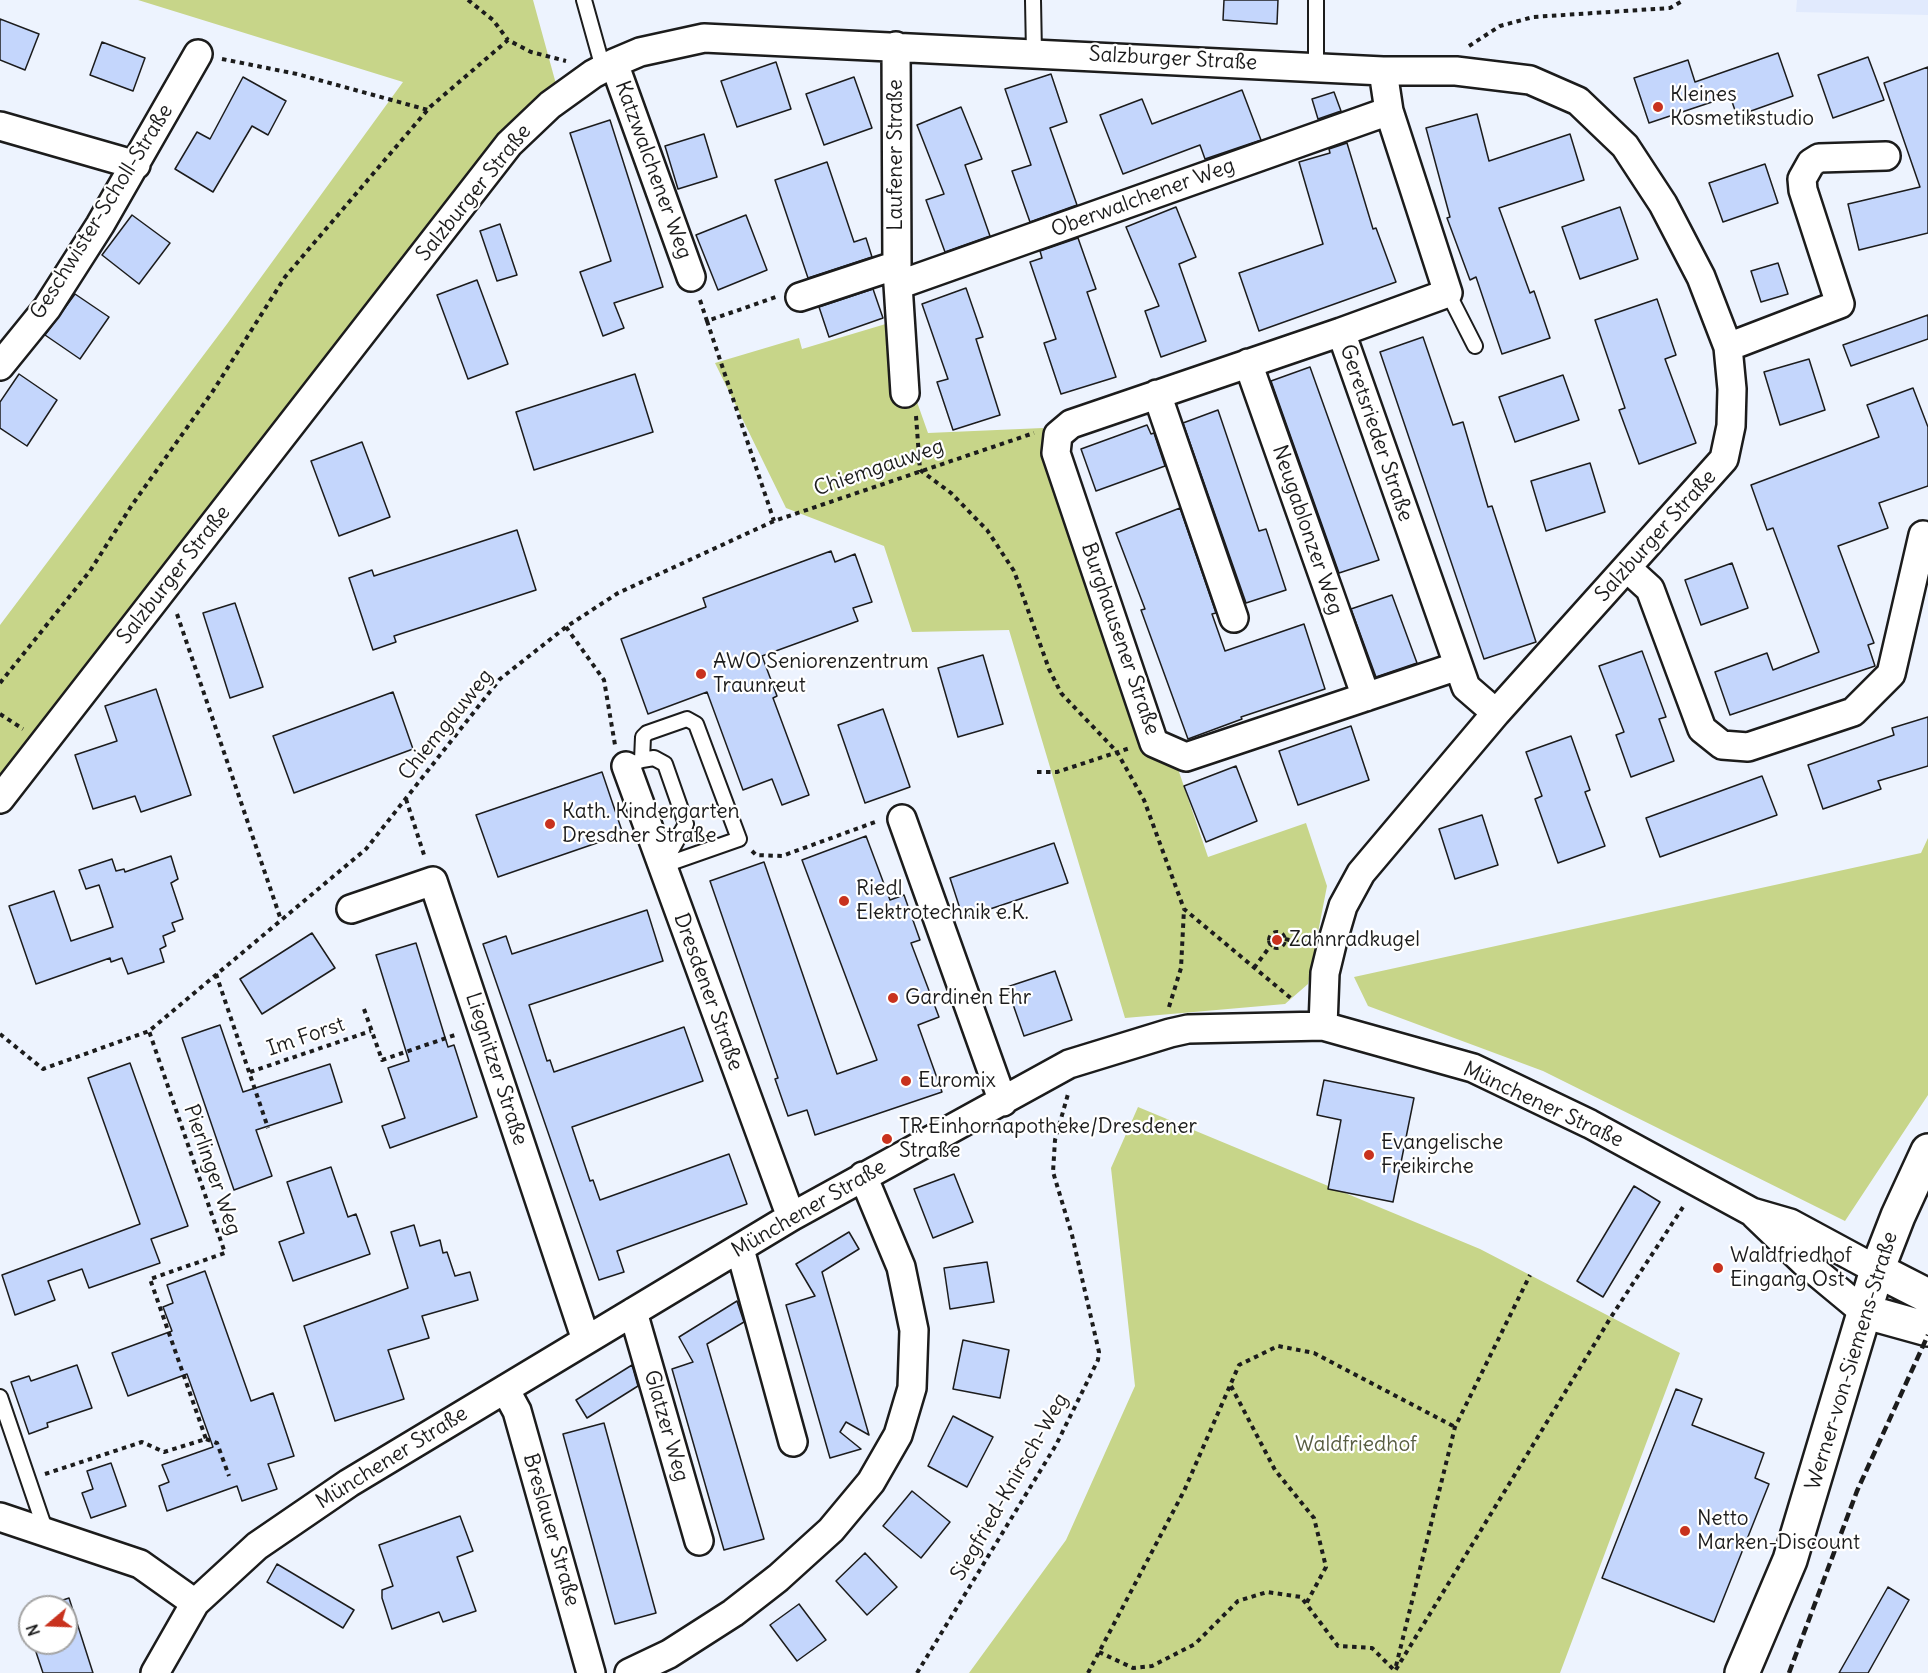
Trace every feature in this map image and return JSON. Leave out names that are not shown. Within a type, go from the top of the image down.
[{"type":"street","name":"Salzburger Straße","points":[[0,799],[509,144],[550,105],[603,69],[640,52],[704,38],[1034,52],[1383,71],[1456,71],[1530,80],[1578,101],[1625,146],[1663,204],[1701,277],[1728,347],[1732,389],[1731,426],[1724,459],[1496,713],[1361,873],[1343,906],[1333,940],[1325,973],[1323,1026]]},
{"type":"street","name":"Laufener Straße","points":[[896,46],[898,275],[905,393]]},
{"type":"street","name":"Geschwister-Scholl-Straße","points":[[0,366],[47,308],[136,165],[198,54]]},
{"type":"street","name":"Katzwalchener Weg","points":[[603,69],[691,277]]},
{"type":"street","points":[[1383,71],[1389,111],[1448,293]]},
{"type":"street","name":"Oberwalchener Weg","points":[[898,275],[1389,111]]},
{"type":"street","points":[[0,126],[136,165]]},
{"type":"street","points":[[1728,347],[1840,304],[1802,179],[1811,163],[1819,158],[1886,156]]},
{"type":"street","points":[[800,297],[898,275]]},
{"type":"street","name":"Geretsrieder Straße","points":[[1448,293],[1341,332],[1466,687],[1496,713]]},
{"type":"street","points":[[1058,435],[1071,424],[1341,332]]},
{"type":"street","name":"Neugablonzer Weg","points":[[1248,363],[1366,697]]},
{"type":"street","points":[[1156,394],[1234,618]]},
{"type":"street","name":"Burghausener Straße","points":[[1058,435],[1056,453],[1154,743],[1186,757],[1458,666]]},
{"type":"street","points":[[1627,568],[1650,589],[1702,729],[1722,745],[1748,747],[1853,712],[1891,674],[1923,535]]},
{"type":"street","name":"Dresdener Straße","points":[[634,763],[662,866],[791,1217]]},
{"type":"street","points":[[902,819],[1003,1102]]},
{"type":"street","points":[[351,909],[433,881]]},
{"type":"street","name":"Liegnitzer Straße","points":[[433,881],[586,1340]]},
{"type":"street","name":"Münchener Straße","points":[[156,1673],[195,1603],[257,1546],[349,1483],[863,1176],[1003,1102],[1069,1064],[1170,1033],[1188,1029],[1323,1026],[1473,1068],[1590,1124],[1752,1212],[1790,1222],[1876,1270]]},
{"type":"street","name":"Werner-von-Siemens-Straße","points":[[1742,1673],[1790,1560],[1876,1270],[1928,1151]]},
{"type":"street","points":[[629,1673],[669,1654],[723,1619],[778,1578],[838,1522],[871,1482],[898,1435],[912,1389],[914,1330],[901,1267],[863,1176]]},
{"type":"street","name":"Münchener Straße","points":[[1752,1212],[1804,1262],[1863,1311]]},
{"type":"street","points":[[740,1249],[793,1442]]},
{"type":"street","points":[[1876,1270],[1928,1296]]},
{"type":"street","points":[[1863,1311],[1928,1329]]},
{"type":"street","name":"Glatzer Weg","points":[[633,1312],[699,1540]]},
{"type":"street","name":"Breslauer Straße","points":[[505,1389],[517,1411],[591,1673]]},
{"type":"street","points":[[0,1517],[140,1564],[195,1603]]},
{"type":"lane","points":[[584,0],[603,69]]},
{"type":"lane","points":[[1033,0],[1034,52]]},
{"type":"lane","points":[[1316,0],[1316,67]]},
{"type":"lane","points":[[1448,293],[1475,345]]},
{"type":"lane","points":[[634,763],[643,737],[647,733],[687,719],[696,724],[739,839],[662,866]]},
{"type":"lane","points":[[634,763],[654,758],[665,764],[686,824],[662,866]]},
{"type":"lane","points":[[0,1397],[44,1526],[43,1531]]},
{"type":"path","points":[[468,0],[493,20],[508,40],[531,52],[603,69]]},
{"type":"path","points":[[1456,71],[1461,51],[1500,27],[1533,17],[1670,8],[1684,0]]},
{"type":"path","points":[[0,683],[90,571],[132,505],[213,392],[285,277],[428,110],[508,40]]},
{"type":"path","points":[[198,54],[297,74],[428,110]]},
{"type":"path","points":[[691,277],[774,521]]},
{"type":"path","points":[[707,321],[789,292],[800,297]]},
{"type":"path","points":[[905,393],[916,407],[920,470],[951,493],[987,530],[1014,571],[1049,669],[1061,693],[1117,752],[1144,800],[1184,909],[1180,968],[1166,1019],[1170,1033]]},
{"type":"path","name":"Chiemgauweg","points":[[0,1034],[43,1069],[149,1031],[366,849],[500,680],[566,627],[618,593],[774,521],[1036,432],[1058,435]]},
{"type":"path","points":[[164,588],[170,594],[281,920]]},
{"type":"path","points":[[566,627],[604,680],[615,745],[622,764],[634,763]]},
{"type":"path","points":[[1037,772],[1057,772],[1117,752],[1154,743]]},
{"type":"path","points":[[405,799],[433,881]]},
{"type":"path","points":[[739,839],[756,855],[782,856],[890,817],[902,819]]},
{"type":"path","points":[[1184,909],[1323,1026]]},
{"type":"path","points":[[1274,932],[1283,934],[1285,939],[1280,948],[1271,945],[1269,940],[1274,932]]},
{"type":"path","points":[[1254,968],[1271,945]]},
{"type":"path","name":"Im Forst","points":[[216,974],[268,1128]]},
{"type":"path","name":"Im Forst","points":[[364,1009],[381,1060],[482,1026]]},
{"type":"path","name":"Pierlinger Weg","points":[[149,1031],[225,1253],[150,1279],[206,1439],[217,1443],[229,1476]]},
{"type":"path","name":"Im Forst","points":[[250,1072],[371,1031]]},
{"type":"path","name":"Siegfried-Knirsch-Weg","points":[[917,1673],[1056,1445],[1098,1360],[1099,1352],[1072,1235],[1053,1173],[1055,1140],[1073,1077],[1069,1064]]},
{"type":"path","points":[[1394,1672],[1611,1317],[1699,1183]]},
{"type":"path","points":[[1394,1672],[1455,1427],[1530,1275]]},
{"type":"path","points":[[1088,1673],[1184,1491],[1239,1365],[1278,1346],[1314,1353],[1455,1427]]},
{"type":"path","points":[[1230,1385],[1275,1470],[1314,1518],[1326,1567],[1306,1604]]},
{"type":"path","points":[[28,1480],[142,1442],[164,1452],[206,1439]]},
{"type":"path","points":[[1100,1652],[1133,1668],[1152,1666],[1196,1644],[1238,1601],[1267,1592],[1300,1597],[1338,1646],[1372,1648],[1394,1672]]},
{"type":"shaded area","points":[[1797,0],[1928,0],[1928,15],[1796,12]]},
{"type":"green space","points":[[138,0],[533,0],[556,84],[501,131],[0,782],[0,625],[227,324],[403,82]]},
{"type":"green space","points":[[889,323],[928,433],[1043,428],[1149,744],[1176,763],[1208,857],[1306,823],[1327,886],[1308,984],[1285,1004],[1125,1018],[1009,630],[912,632],[884,546],[786,508],[715,363],[799,338],[802,349]]},
{"type":"green space","points":[[1928,838],[1928,1095],[1845,1221],[1543,1071],[1368,1006],[1354,977],[1921,853]]},
{"type":"green space","name":"Waldfriedhof","points":[[1138,1107],[1480,1249],[1680,1353],[1560,1673],[969,1673],[1066,1540],[1135,1386],[1111,1168]]},
{"type":"building","points":[[1224,0],[1278,0],[1277,24],[1223,20]]},
{"type":"building","points":[[0,19],[39,34],[25,70],[0,60]]},
{"type":"building","points":[[102,42],[145,58],[133,91],[90,75]]},
{"type":"building","points":[[1778,53],[1793,96],[1737,116],[1730,96],[1649,123],[1634,78],[1688,60],[1695,82]]},
{"type":"building","points":[[1868,57],[1884,100],[1833,118],[1818,75]]},
{"type":"building","points":[[776,62],[791,109],[737,127],[721,81]]},
{"type":"building","points":[[1928,67],[1928,233],[1859,250],[1848,204],[1920,187],[1884,83]]},
{"type":"building","points":[[1051,74],[1067,122],[1050,128],[1077,205],[1030,222],[1012,171],[1031,165],[1005,89]]},
{"type":"building","points":[[243,77],[286,101],[268,135],[252,126],[213,192],[175,169],[197,132],[210,139]]},
{"type":"building","points":[[854,77],[872,128],[824,145],[806,94]]},
{"type":"building","points":[[1242,90],[1261,140],[1205,159],[1200,145],[1123,174],[1100,115],[1142,99],[1152,124]]},
{"type":"building","points":[[1334,92],[1341,111],[1318,119],[1312,99]]},
{"type":"building","points":[[961,107],[982,159],[965,165],[990,236],[945,252],[926,200],[944,194],[917,125]]},
{"type":"building","points":[[1477,114],[1489,161],[1570,134],[1584,180],[1499,208],[1530,293],[1534,291],[1550,338],[1502,354],[1476,277],[1470,280],[1447,218],[1450,217],[1426,128]]},
{"type":"building","points":[[610,120],[663,287],[614,303],[624,328],[603,336],[580,272],[611,261],[570,133]]},
{"type":"building","points":[[704,134],[717,177],[678,189],[665,146]]},
{"type":"building","points":[[1347,143],[1373,229],[1376,228],[1396,282],[1259,331],[1239,273],[1323,244],[1299,162],[1330,153],[1329,149]]},
{"type":"building","points":[[827,162],[854,242],[866,238],[872,257],[808,278],[775,180]]},
{"type":"building","points":[[1765,164],[1778,203],[1723,222],[1709,183]]},
{"type":"building","points":[[1176,207],[1196,257],[1179,264],[1206,341],[1161,357],[1145,311],[1159,306],[1126,227]]},
{"type":"building","points":[[1620,207],[1638,259],[1580,279],[1562,227]]},
{"type":"building","points":[[132,215],[170,243],[139,284],[102,255]]},
{"type":"building","points":[[746,215],[767,270],[718,290],[696,235]]},
{"type":"building","points":[[500,224],[517,275],[497,281],[480,231]]},
{"type":"building","points":[[1078,238],[1096,289],[1087,292],[1116,377],[1061,394],[1044,343],[1056,339],[1030,262],[1042,258],[1040,251]]},
{"type":"building","points":[[1778,263],[1788,294],[1761,302],[1751,271]]},
{"type":"building","points":[[477,280],[508,364],[468,379],[437,295]]},
{"type":"building","points":[[966,288],[983,337],[976,339],[1000,415],[953,430],[937,382],[948,379],[922,304]]},
{"type":"building","points":[[873,289],[883,318],[829,337],[819,307]]},
{"type":"building","points":[[75,294],[109,317],[80,359],[45,335]]},
{"type":"building","points":[[1657,299],[1676,355],[1665,359],[1696,443],[1639,464],[1619,410],[1625,408],[1595,320]]},
{"type":"building","points":[[1928,315],[1928,339],[1851,366],[1843,345]]},
{"type":"building","points":[[1423,337],[1453,425],[1463,422],[1488,507],[1492,506],[1536,642],[1484,659],[1380,352]]},
{"type":"building","points":[[1809,359],[1825,410],[1780,425],[1764,372]]},
{"type":"building","points":[[1310,367],[1379,560],[1339,573],[1271,381]]},
{"type":"building","points":[[19,374],[57,400],[27,446],[0,428],[0,402]]},
{"type":"building","points":[[635,374],[653,432],[534,470],[516,412]]},
{"type":"building","points":[[1563,375],[1579,420],[1515,442],[1499,397]]},
{"type":"building","points":[[1913,388],[1928,427],[1928,486],[1879,503],[1888,528],[1838,546],[1874,643],[1868,645],[1875,666],[1730,715],[1715,672],[1767,653],[1773,670],[1819,652],[1773,528],[1767,530],[1751,485],[1879,437],[1867,405]]},
{"type":"building","points":[[1218,410],[1259,531],[1266,529],[1286,590],[1246,603],[1183,423]]},
{"type":"building","points":[[1147,425],[1151,434],[1154,433],[1165,466],[1096,491],[1081,449]]},
{"type":"building","points":[[362,442],[390,517],[339,536],[311,461]]},
{"type":"building","points":[[1590,463],[1605,512],[1546,531],[1531,481]]},
{"type":"building","points":[[1180,508],[1216,613],[1212,614],[1225,651],[1304,624],[1325,689],[1241,717],[1242,719],[1188,739],[1141,610],[1145,609],[1116,533]]},
{"type":"building","points":[[517,530],[536,590],[394,636],[396,642],[373,650],[349,578],[372,570],[374,576]]},
{"type":"building","name":"AWO Seniorenzentrum Traunreut","points":[[831,551],[835,562],[855,554],[872,602],[853,608],[858,621],[762,656],[777,696],[773,698],[809,795],[782,805],[772,779],[743,790],[707,692],[648,714],[621,639],[706,607],[703,598]]},
{"type":"building","points":[[1732,563],[1748,608],[1701,625],[1685,580]]},
{"type":"building","points":[[1392,595],[1417,663],[1376,677],[1351,609]]},
{"type":"building","points":[[235,603],[263,687],[230,698],[203,613]]},
{"type":"building","points":[[1642,651],[1666,717],[1659,719],[1674,761],[1631,777],[1616,735],[1624,732],[1599,666]]},
{"type":"building","points":[[983,655],[1003,724],[958,737],[938,668]]},
{"type":"building","points":[[156,689],[191,795],[141,812],[135,796],[93,809],[75,755],[117,741],[105,706]]},
{"type":"building","points":[[393,692],[413,749],[294,793],[273,736]]},
{"type":"building","points":[[883,709],[910,787],[865,803],[838,725]]},
{"type":"building","points":[[1928,717],[1928,766],[1878,781],[1881,789],[1823,809],[1808,765],[1894,735],[1892,728]]},
{"type":"building","points":[[1351,726],[1369,780],[1298,805],[1279,751]]},
{"type":"building","points":[[1571,736],[1590,790],[1585,792],[1605,846],[1558,863],[1535,799],[1542,796],[1526,752]]},
{"type":"building","points":[[1236,766],[1257,821],[1206,842],[1184,786]]},
{"type":"building","name":"Kath. Kindergarten Dresdner Straße","points":[[602,772],[623,834],[498,877],[476,815]]},
{"type":"building","points":[[1762,776],[1777,815],[1660,857],[1646,818]]},
{"type":"building","points":[[1482,815],[1498,865],[1455,879],[1439,829]]},
{"type":"building","points":[[866,836],[890,900],[904,895],[920,940],[911,943],[939,1017],[918,1025],[942,1092],[815,1135],[807,1110],[788,1116],[775,1079],[778,1078],[710,881],[764,862],[837,1074],[877,1060],[802,860]]},
{"type":"building","points":[[1054,843],[1068,883],[963,918],[950,878]]},
{"type":"building","points":[[171,856],[178,879],[171,883],[183,919],[172,923],[175,931],[163,936],[166,946],[160,949],[164,962],[128,974],[122,958],[111,962],[110,958],[36,984],[9,906],[54,891],[71,941],[113,927],[99,885],[86,889],[79,870],[112,859],[116,871],[124,869],[125,872]]},
{"type":"building","points":[[647,910],[663,961],[529,1005],[547,1061],[550,1060],[554,1072],[684,1027],[703,1081],[572,1127],[590,1181],[593,1180],[600,1200],[729,1154],[747,1204],[617,1251],[624,1272],[599,1280],[483,944],[506,936],[512,954]]},
{"type":"building","points":[[312,933],[335,968],[262,1014],[240,979]]},
{"type":"building","points":[[416,943],[448,1047],[454,1045],[477,1117],[390,1148],[382,1126],[405,1118],[388,1068],[409,1061],[376,955]]},
{"type":"building","points":[[1055,971],[1072,1020],[1024,1036],[1007,987]]},
{"type":"building","points":[[220,1025],[243,1092],[330,1064],[342,1102],[256,1130],[272,1176],[234,1190],[182,1038]]},
{"type":"building","points":[[130,1063],[188,1226],[151,1239],[160,1263],[89,1288],[82,1269],[48,1281],[55,1300],[15,1315],[2,1275],[140,1224],[88,1078]]},
{"type":"building","name":"Evangelische Freikirche","points":[[1324,1080],[1414,1098],[1393,1202],[1328,1189],[1341,1120],[1317,1115]]},
{"type":"building","points":[[331,1167],[348,1217],[356,1214],[370,1254],[293,1281],[279,1242],[304,1233],[287,1182]]},
{"type":"building","points":[[954,1174],[973,1222],[933,1238],[914,1189]]},
{"type":"building","points":[[1634,1186],[1660,1202],[1603,1297],[1577,1281]]},
{"type":"building","points":[[414,1225],[420,1246],[440,1240],[443,1253],[447,1252],[455,1276],[470,1272],[478,1300],[422,1316],[429,1338],[388,1350],[404,1399],[335,1421],[304,1326],[408,1288],[391,1232]]},
{"type":"building","points":[[849,1232],[859,1249],[822,1272],[869,1435],[846,1422],[840,1432],[861,1449],[830,1458],[786,1305],[815,1296],[796,1264]]},
{"type":"building","points":[[987,1262],[994,1302],[950,1309],[944,1268]]},
{"type":"building","points":[[205,1271],[251,1401],[273,1393],[294,1456],[268,1464],[277,1489],[242,1501],[237,1486],[167,1511],[159,1486],[169,1482],[162,1465],[213,1447],[187,1374],[128,1396],[112,1353],[172,1331],[163,1307],[173,1303],[167,1285]]},
{"type":"building","points":[[737,1301],[744,1322],[707,1344],[764,1539],[724,1550],[672,1369],[693,1362],[679,1337]]},
{"type":"building","points":[[963,1340],[1009,1350],[1000,1398],[953,1389]]},
{"type":"building","points":[[77,1365],[92,1408],[47,1423],[48,1427],[29,1434],[11,1382],[29,1376],[31,1381]]},
{"type":"building","points":[[632,1365],[638,1386],[587,1418],[576,1400]]},
{"type":"building","name":"Netto Marken-Discount","points":[[1676,1389],[1702,1399],[1692,1425],[1764,1453],[1755,1478],[1769,1484],[1714,1622],[1602,1578]]},
{"type":"building","points":[[953,1416],[993,1437],[967,1487],[928,1466]]},
{"type":"building","points":[[604,1423],[656,1613],[615,1624],[563,1434]]},
{"type":"building","points":[[111,1463],[126,1506],[91,1518],[82,1493],[93,1489],[87,1471]]},
{"type":"building","points":[[912,1491],[950,1522],[921,1558],[883,1526]]},
{"type":"building","points":[[460,1516],[473,1551],[457,1557],[476,1611],[443,1622],[439,1612],[392,1629],[382,1598],[382,1590],[393,1586],[379,1545]]},
{"type":"building","points":[[865,1553],[897,1587],[867,1615],[836,1581]]},
{"type":"building","points":[[277,1564],[354,1610],[343,1628],[267,1582]]},
{"type":"building","points":[[1888,1587],[1909,1600],[1868,1673],[1839,1673]]},
{"type":"building","points":[[799,1604],[826,1640],[797,1661],[770,1625]]},
{"type":"building","points":[[78,1626],[93,1673],[43,1673],[37,1655],[78,1655]]},
{"type":"railway","points":[[1789,1673],[1857,1491],[1928,1335]]},
{"type":"place","name":"Kleines Kosmetikstudio","points":[[1658,107]]},
{"type":"place","name":"AWO Seniorenzentrum Traunreut","points":[[701,674]]},
{"type":"place","name":"Kath. Kindergarten Dresdner Straße","points":[[550,824]]},
{"type":"place","name":"Riedl Elektrotechnik e.K.","points":[[844,901]]},
{"type":"place","name":"Zahnradkugel","points":[[1277,940]]},
{"type":"place","name":"Gardinen Ehr","points":[[893,998]]},
{"type":"place","name":"Euromix","points":[[906,1081]]},
{"type":"place","name":"TR Einhornapotheke/Dresdener Straße","points":[[887,1139]]},
{"type":"place","name":"Evangelische Freikirche","points":[[1369,1155]]},
{"type":"place","name":"Waldfriedhof Eingang Ost","points":[[1718,1268]]},
{"type":"place","name":"Netto Marken-Discount","points":[[1685,1531]]}]
